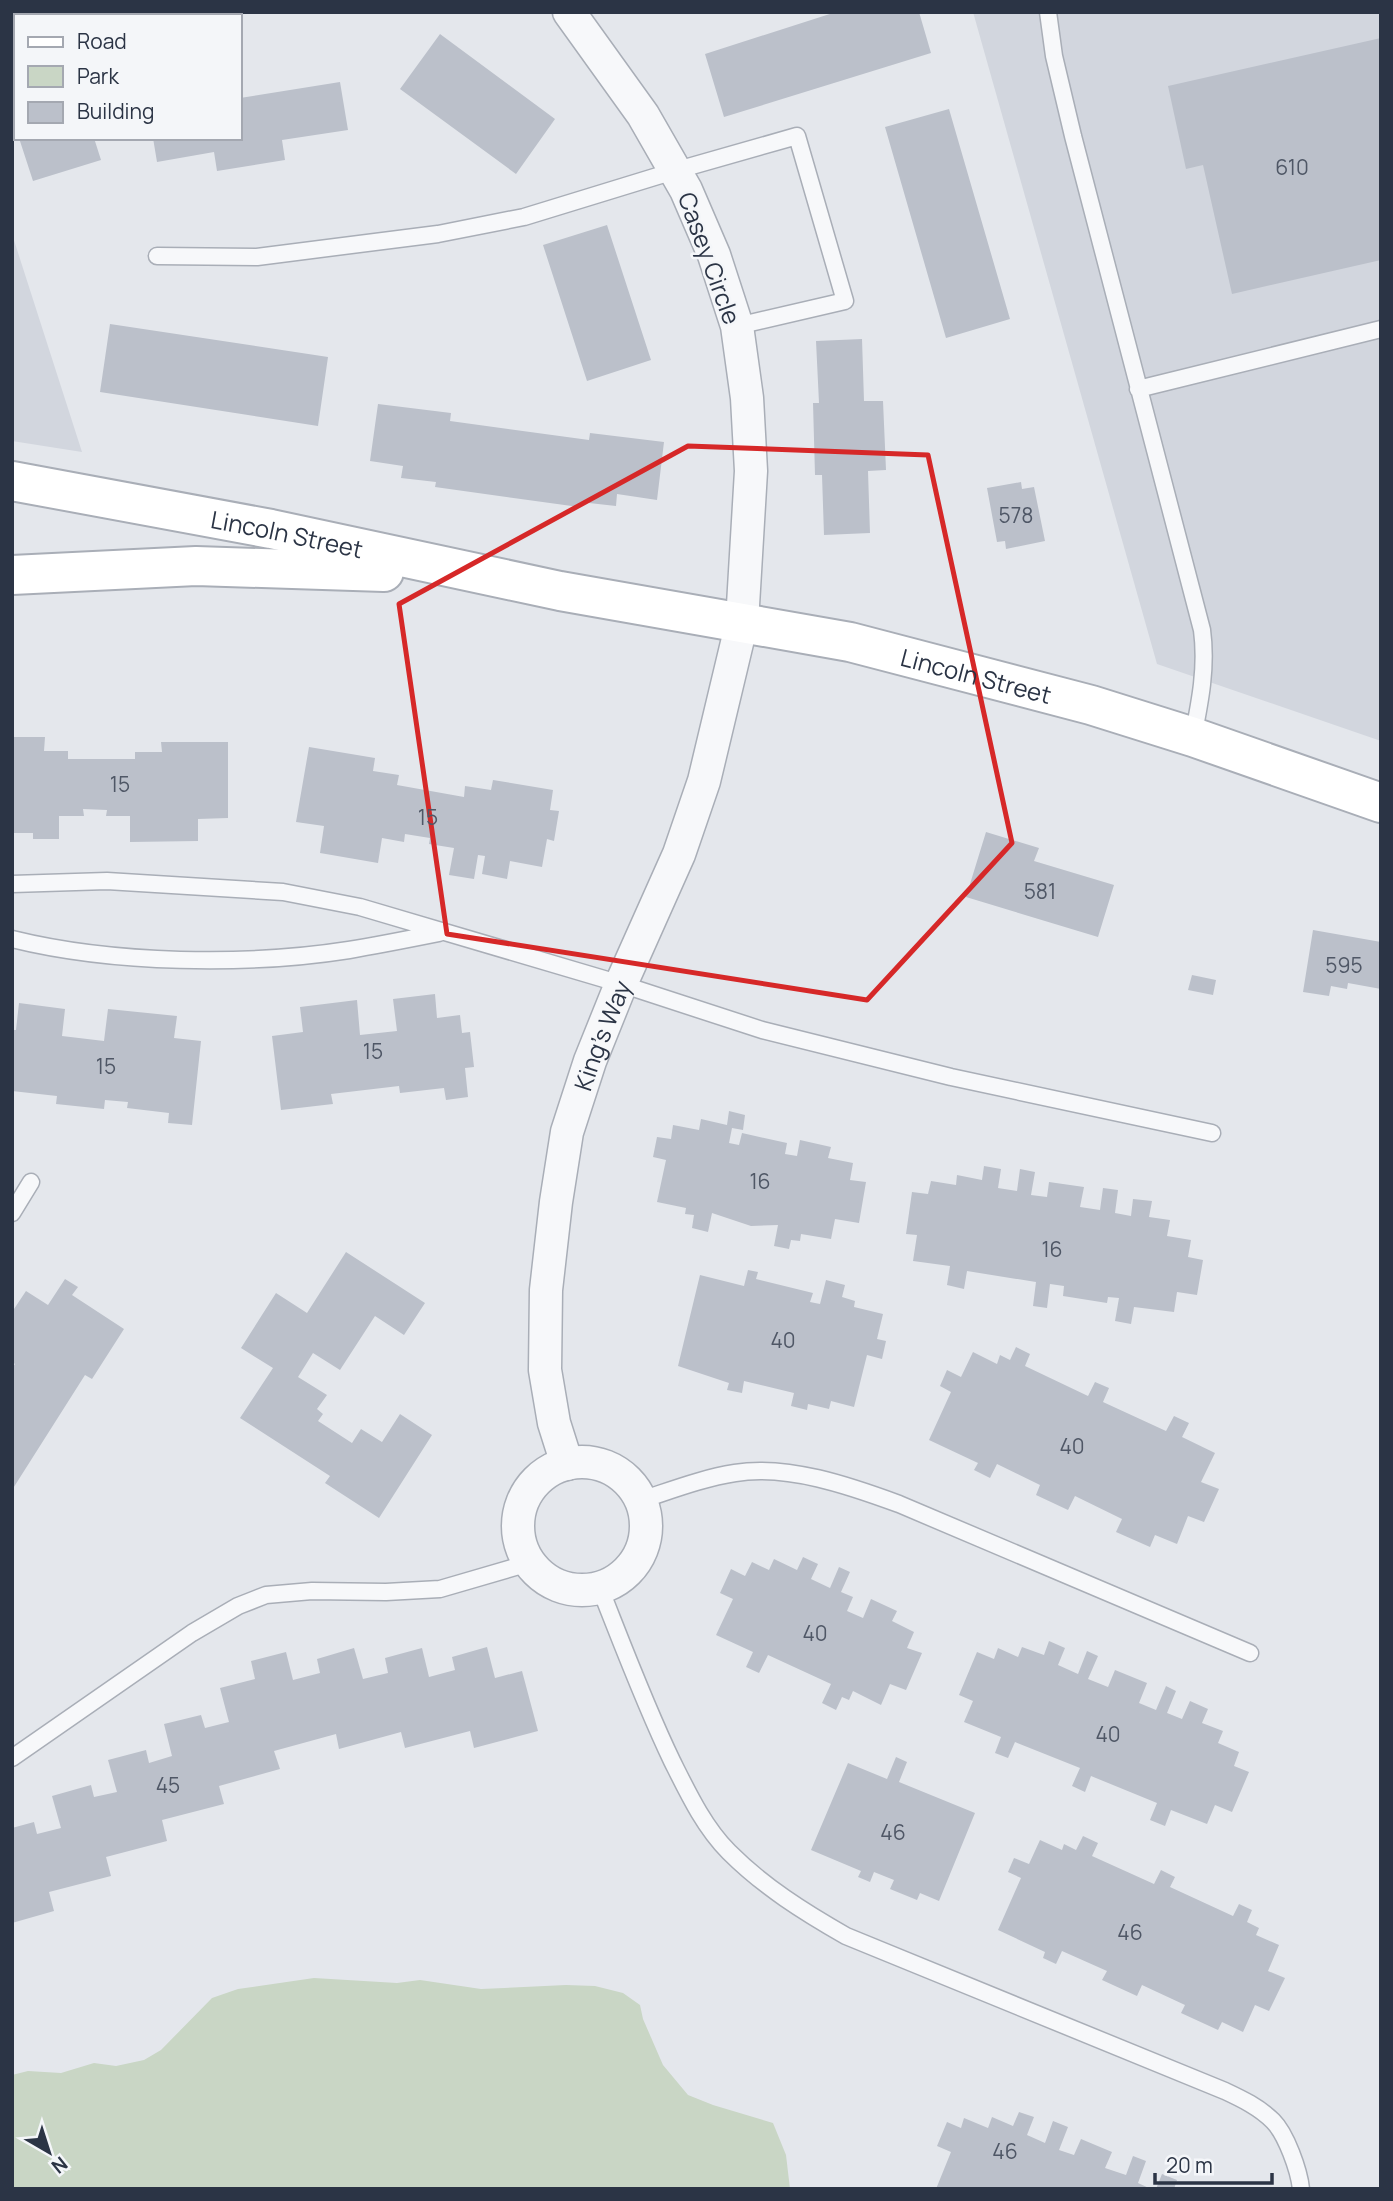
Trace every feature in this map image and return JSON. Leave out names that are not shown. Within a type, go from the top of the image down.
[{"type":"street","name":"Casey Circle","points":[[569,12],[643,115],[686,190],[714,256],[737,326],[747,398],[751,471],[742,622]]},
{"type":"street","name":"Lincoln Street","points":[[12,481],[271,528],[560,591],[850,642],[1091,705],[1193,737],[1381,803]]},
{"type":"street","name":"Lincoln Street","points":[[12,575],[196,566],[372,570],[560,591]]},
{"type":"street","name":"King's Way","points":[[567,1464],[554,1423],[545,1370],[546,1290],[555,1202],[567,1132],[590,1061],[621,984],[679,854],[704,781],[742,622]]},
{"type":"street","points":[[590,1462],[602,1465],[625,1478],[641,1500],[646,1519],[642,1551],[630,1570],[613,1583],[580,1591],[563,1588],[549,1582],[529,1563],[519,1539],[519,1514],[528,1491],[547,1472],[567,1464],[590,1462]]},
{"type":"lane","points":[[1048,12],[1054,57],[1073,136],[1202,630],[1202,692],[1193,737]]},
{"type":"lane","points":[[157,256],[257,257],[438,234],[524,217],[797,136],[845,302],[737,326]]},
{"type":"lane","points":[[1138,389],[1381,329]]},
{"type":"lane","points":[[12,884],[107,881],[283,892],[360,907],[621,984],[762,1030],[977,1083],[1212,1133]]},
{"type":"lane","points":[[12,939],[36,945],[144,959],[257,959],[347,950],[442,933]]},
{"type":"lane","points":[[12,1213],[31,1182]]},
{"type":"lane","points":[[641,1500],[737,1472],[762,1471],[801,1475],[851,1486],[912,1509],[1250,1653]]},
{"type":"lane","points":[[12,1758],[192,1633],[238,1606],[266,1595],[312,1591],[386,1592],[440,1589],[529,1563]]},
{"type":"lane","points":[[600,1588],[641,1694],[693,1803],[727,1850],[763,1882],[800,1910],[846,1936],[1225,2091],[1252,2105],[1275,2122],[1289,2149],[1301,2189]]},
{"type":"highlighted area","points":[[688,446],[928,455],[1012,843],[867,1000],[447,934],[399,604]]},
{"type":"shaded area","points":[[973,12],[1381,12],[1381,741],[1157,664]]},
{"type":"shaded area","points":[[12,234],[82,452],[12,441]]},
{"type":"green space","points":[[314,1978],[397,1983],[420,1980],[481,1989],[595,1986],[623,1993],[640,2005],[643,2019],[663,2065],[688,2095],[773,2123],[786,2155],[790,2189],[12,2189],[12,2075],[28,2071],[61,2073],[94,2063],[116,2066],[144,2060],[161,2050],[212,1998],[238,1989]]},
{"type":"building","points":[[12,12],[49,12],[14,14],[14,122]]},
{"type":"building","points":[[836,12],[919,12],[931,53],[724,117],[705,54]]},
{"type":"building","points":[[440,34],[555,119],[516,174],[400,89]]},
{"type":"building","points":[[1381,38],[1381,260],[1232,294],[1203,165],[1186,169],[1168,86]]},
{"type":"building","points":[[340,82],[348,130],[282,140],[285,160],[217,171],[214,152],[157,162],[153,140],[242,140],[242,98]]},
{"type":"building","points":[[949,109],[1010,319],[946,338],[885,127]]},
{"type":"building","points":[[20,140],[95,140],[101,160],[33,181]]},
{"type":"building","points":[[607,225],[651,360],[587,381],[543,245]]},
{"type":"building","points":[[110,324],[328,357],[318,426],[100,392]]},
{"type":"building","points":[[862,339],[864,401],[883,401],[886,470],[868,471],[870,533],[824,535],[822,475],[815,475],[813,403],[819,403],[816,341]]},
{"type":"building","points":[[378,404],[451,413],[450,421],[589,440],[590,433],[664,442],[657,500],[617,494],[616,506],[580,502],[579,507],[435,487],[436,482],[401,478],[403,466],[370,461]]},
{"type":"building","points":[[1021,482],[1022,489],[1034,487],[1045,541],[1006,549],[1005,541],[997,542],[987,488]]},
{"type":"building","points":[[12,737],[45,737],[44,751],[68,751],[68,759],[135,759],[135,752],[162,752],[161,742],[228,742],[228,818],[198,819],[198,841],[130,842],[130,816],[106,816],[107,810],[83,809],[84,816],[59,816],[59,839],[33,839],[33,833],[12,833]]},
{"type":"building","points":[[309,747],[375,758],[373,771],[399,775],[397,785],[464,797],[465,786],[491,790],[493,780],[553,790],[550,810],[559,811],[554,841],[547,839],[542,867],[510,861],[507,879],[482,874],[485,856],[478,855],[474,879],[449,875],[454,848],[429,844],[430,838],[405,834],[404,842],[382,838],[378,863],[320,853],[324,826],[296,822]]},
{"type":"building","points":[[986,832],[1039,848],[1034,861],[1114,885],[1098,937],[966,897]]},
{"type":"building","points":[[1313,930],[1381,942],[1381,989],[1348,983],[1347,989],[1331,986],[1329,996],[1303,992]]},
{"type":"building","points":[[1192,975],[1216,980],[1213,995],[1188,990]]},
{"type":"building","points":[[435,994],[437,1018],[460,1015],[462,1033],[470,1032],[474,1067],[465,1068],[468,1097],[446,1100],[444,1088],[400,1093],[399,1086],[331,1094],[333,1104],[281,1110],[272,1036],[303,1032],[300,1007],[357,1000],[360,1035],[397,1031],[393,999]]},
{"type":"building","points":[[19,1003],[65,1009],[62,1036],[104,1041],[108,1009],[177,1016],[174,1038],[201,1041],[192,1125],[168,1123],[169,1113],[127,1108],[128,1102],[105,1100],[104,1109],[56,1104],[57,1096],[12,1091],[12,1030],[16,1030]]},
{"type":"building","points":[[729,1111],[745,1115],[743,1130],[732,1128],[729,1143],[739,1145],[742,1133],[787,1143],[785,1154],[797,1156],[800,1140],[831,1147],[828,1158],[853,1163],[850,1180],[866,1182],[859,1223],[835,1219],[831,1239],[801,1234],[800,1241],[791,1240],[789,1249],[774,1246],[778,1225],[751,1226],[712,1213],[708,1232],[692,1228],[694,1215],[685,1214],[686,1208],[657,1202],[666,1160],[653,1157],[657,1137],[671,1139],[673,1125],[699,1130],[701,1119],[727,1125]]},
{"type":"building","points":[[984,1166],[1001,1169],[998,1188],[1017,1191],[1020,1169],[1035,1172],[1031,1195],[1047,1197],[1049,1182],[1084,1187],[1080,1207],[1100,1210],[1103,1188],[1118,1190],[1115,1213],[1131,1216],[1133,1199],[1152,1201],[1149,1217],[1170,1220],[1167,1236],[1191,1240],[1188,1257],[1203,1260],[1197,1295],[1177,1292],[1174,1312],[1134,1307],[1131,1324],[1115,1321],[1119,1298],[1108,1297],[1107,1303],[1063,1296],[1064,1286],[1050,1284],[1047,1308],[1033,1306],[1036,1282],[967,1271],[964,1289],[947,1285],[950,1266],[913,1261],[917,1235],[906,1234],[912,1192],[928,1194],[931,1181],[956,1185],[957,1175],[982,1180]]},
{"type":"building","points":[[346,1252],[425,1303],[404,1335],[375,1316],[340,1370],[313,1353],[298,1377],[327,1395],[317,1409],[323,1414],[318,1421],[352,1443],[361,1429],[382,1442],[400,1414],[432,1435],[379,1518],[325,1483],[330,1476],[240,1418],[273,1368],[241,1348],[276,1293],[307,1313]]},
{"type":"building","points":[[748,1270],[758,1272],[756,1279],[813,1293],[810,1302],[820,1304],[826,1280],[845,1285],[842,1297],[855,1301],[854,1307],[883,1314],[877,1339],[886,1341],[882,1359],[867,1355],[854,1407],[831,1401],[829,1409],[808,1404],[807,1410],[791,1406],[794,1393],[744,1381],[742,1393],[727,1390],[729,1383],[678,1366],[700,1275],[744,1286]]},
{"type":"building","points":[[65,1279],[78,1287],[72,1295],[124,1329],[92,1379],[85,1375],[12,1490],[12,1368],[15,1364],[12,1362],[12,1312],[26,1291],[48,1305]]},
{"type":"building","points":[[1016,1347],[1030,1354],[1025,1366],[1088,1396],[1095,1382],[1109,1388],[1103,1402],[1166,1431],[1174,1416],[1189,1423],[1182,1437],[1215,1453],[1201,1482],[1219,1489],[1204,1522],[1188,1516],[1177,1544],[1155,1535],[1150,1547],[1116,1532],[1122,1519],[1075,1496],[1068,1510],[1036,1495],[1040,1485],[997,1464],[990,1478],[974,1470],[978,1463],[929,1440],[951,1392],[940,1386],[947,1370],[961,1377],[973,1352],[997,1364],[1000,1355],[1010,1360]]},
{"type":"building","points":[[803,1557],[818,1564],[811,1579],[830,1588],[839,1567],[850,1572],[841,1592],[853,1597],[847,1611],[863,1618],[871,1599],[897,1611],[892,1621],[914,1632],[907,1648],[922,1653],[906,1690],[890,1684],[881,1705],[853,1691],[849,1700],[842,1697],[836,1710],[822,1703],[831,1684],[768,1655],[759,1673],[746,1667],[753,1652],[716,1635],[733,1599],[720,1593],[731,1569],[745,1576],[752,1562],[769,1570],[774,1559],[797,1570]]},
{"type":"building","points":[[1049,1641],[1065,1648],[1058,1665],[1078,1674],[1087,1651],[1098,1656],[1088,1679],[1108,1687],[1115,1670],[1147,1683],[1139,1703],[1156,1710],[1166,1686],[1176,1691],[1167,1713],[1182,1719],[1190,1701],[1208,1709],[1202,1723],[1223,1731],[1218,1743],[1239,1752],[1234,1766],[1249,1772],[1232,1812],[1215,1805],[1207,1824],[1171,1810],[1165,1826],[1150,1820],[1157,1803],[1091,1776],[1085,1792],[1072,1786],[1080,1768],[1015,1742],[1008,1758],[995,1753],[1001,1737],[964,1722],[973,1701],[959,1695],[977,1652],[994,1659],[998,1648],[1018,1657],[1022,1647],[1044,1655]]},
{"type":"building","points":[[487,1647],[495,1678],[522,1671],[538,1731],[474,1748],[470,1731],[405,1748],[401,1732],[339,1749],[336,1734],[274,1751],[280,1769],[219,1786],[224,1804],[162,1820],[167,1841],[106,1857],[111,1876],[49,1892],[54,1911],[12,1923],[12,1828],[34,1822],[37,1834],[61,1828],[52,1796],[91,1785],[94,1797],[117,1792],[108,1760],[146,1750],[149,1763],[172,1756],[164,1724],[201,1715],[205,1728],[229,1722],[220,1688],[255,1679],[251,1661],[286,1652],[293,1680],[320,1673],[317,1659],[354,1648],[363,1679],[388,1673],[385,1658],[422,1648],[429,1677],[455,1670],[452,1657]]},
{"type":"building","points":[[896,1757],[907,1762],[899,1782],[975,1813],[939,1901],[920,1893],[917,1900],[890,1889],[894,1880],[874,1872],[870,1882],[858,1877],[861,1871],[811,1850],[848,1763],[887,1779]]},
{"type":"building","points":[[1083,1836],[1098,1843],[1092,1856],[1154,1884],[1161,1870],[1175,1877],[1170,1887],[1233,1916],[1239,1904],[1252,1910],[1247,1922],[1259,1928],[1256,1935],[1279,1945],[1268,1971],[1285,1978],[1269,2011],[1255,2005],[1243,2032],[1222,2022],[1218,2030],[1181,2013],[1185,2005],[1142,1985],[1137,1996],[1102,1980],[1107,1971],[1062,1951],[1056,1964],[1043,1958],[1045,1952],[998,1930],[1021,1878],[1008,1872],[1014,1858],[1029,1864],[1040,1840],[1062,1850],[1064,1844],[1076,1850]]},
{"type":"building","points":[[1019,2112],[1034,2117],[1027,2135],[1045,2143],[1053,2121],[1068,2127],[1059,2150],[1074,2155],[1081,2139],[1112,2152],[1105,2168],[1126,2175],[1133,2156],[1146,2161],[1138,2183],[1151,2189],[936,2189],[951,2152],[937,2146],[947,2122],[961,2128],[964,2118],[988,2128],[992,2117],[1013,2126]]},
{"type":"building","points":[[1162,2174],[1177,2180],[1174,2189],[1156,2189]]}]
